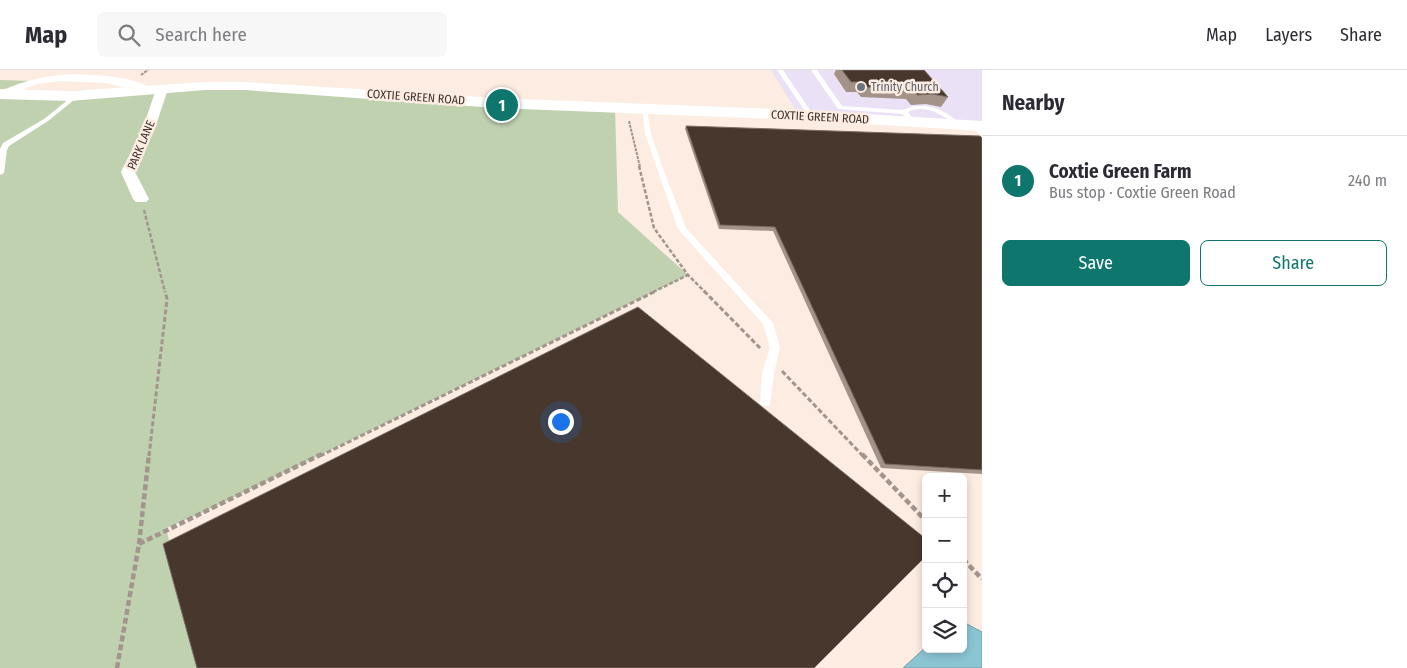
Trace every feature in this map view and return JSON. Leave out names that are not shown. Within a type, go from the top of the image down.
[{"type":"street","points":[[1,94],[34,82],[50,79],[98,79],[130,82],[154,89]]},
{"type":"street","name":"COXTIE GREEN ROAD","points":[[1,94],[76,96],[154,89],[245,86],[497,103],[811,116],[908,117],[973,127]]},
{"type":"street","name":"PARK LANE","points":[[141,199],[128,172],[149,128],[154,89]]},
{"type":"lane","points":[[780,70],[811,116]]},
{"type":"lane","points":[[814,70],[840,108],[908,117]]},
{"type":"lane","points":[[0,173],[3,147],[46,120],[76,96]]},
{"type":"lane","points":[[644,109],[648,134],[682,229],[768,323],[775,348],[768,373],[766,403]]},
{"type":"path","points":[[117,668],[139,544],[167,299],[141,199]]},
{"type":"path","points":[[139,544],[688,275]]},
{"type":"path","points":[[967,563],[982,578]]},
{"type":"shaded area","points":[[771,70],[982,70],[982,123],[798,114]]},
{"type":"green space","points":[[0,80],[34,81],[14,93],[205,86],[615,108],[618,212],[688,275],[202,513],[166,528],[200,668],[0,668]]},
{"type":"water","points":[[967,624],[982,632],[982,668],[903,668],[922,651],[922,653],[967,653]]},
{"type":"building","points":[[842,70],[924,70],[948,97],[932,94],[917,95],[911,89],[866,87],[862,82],[851,82]]},
{"type":"building","points":[[686,126],[980,136],[982,138],[982,470],[885,464],[775,227],[720,225]]},
{"type":"building","points":[[638,307],[922,536],[922,560],[814,668],[197,668],[163,544]]},
{"type":"place","name":"Trinity Church","points":[[861,87]]},
{"type":"place","name":"Coxtie Green Farm","points":[[502,105]]}]
